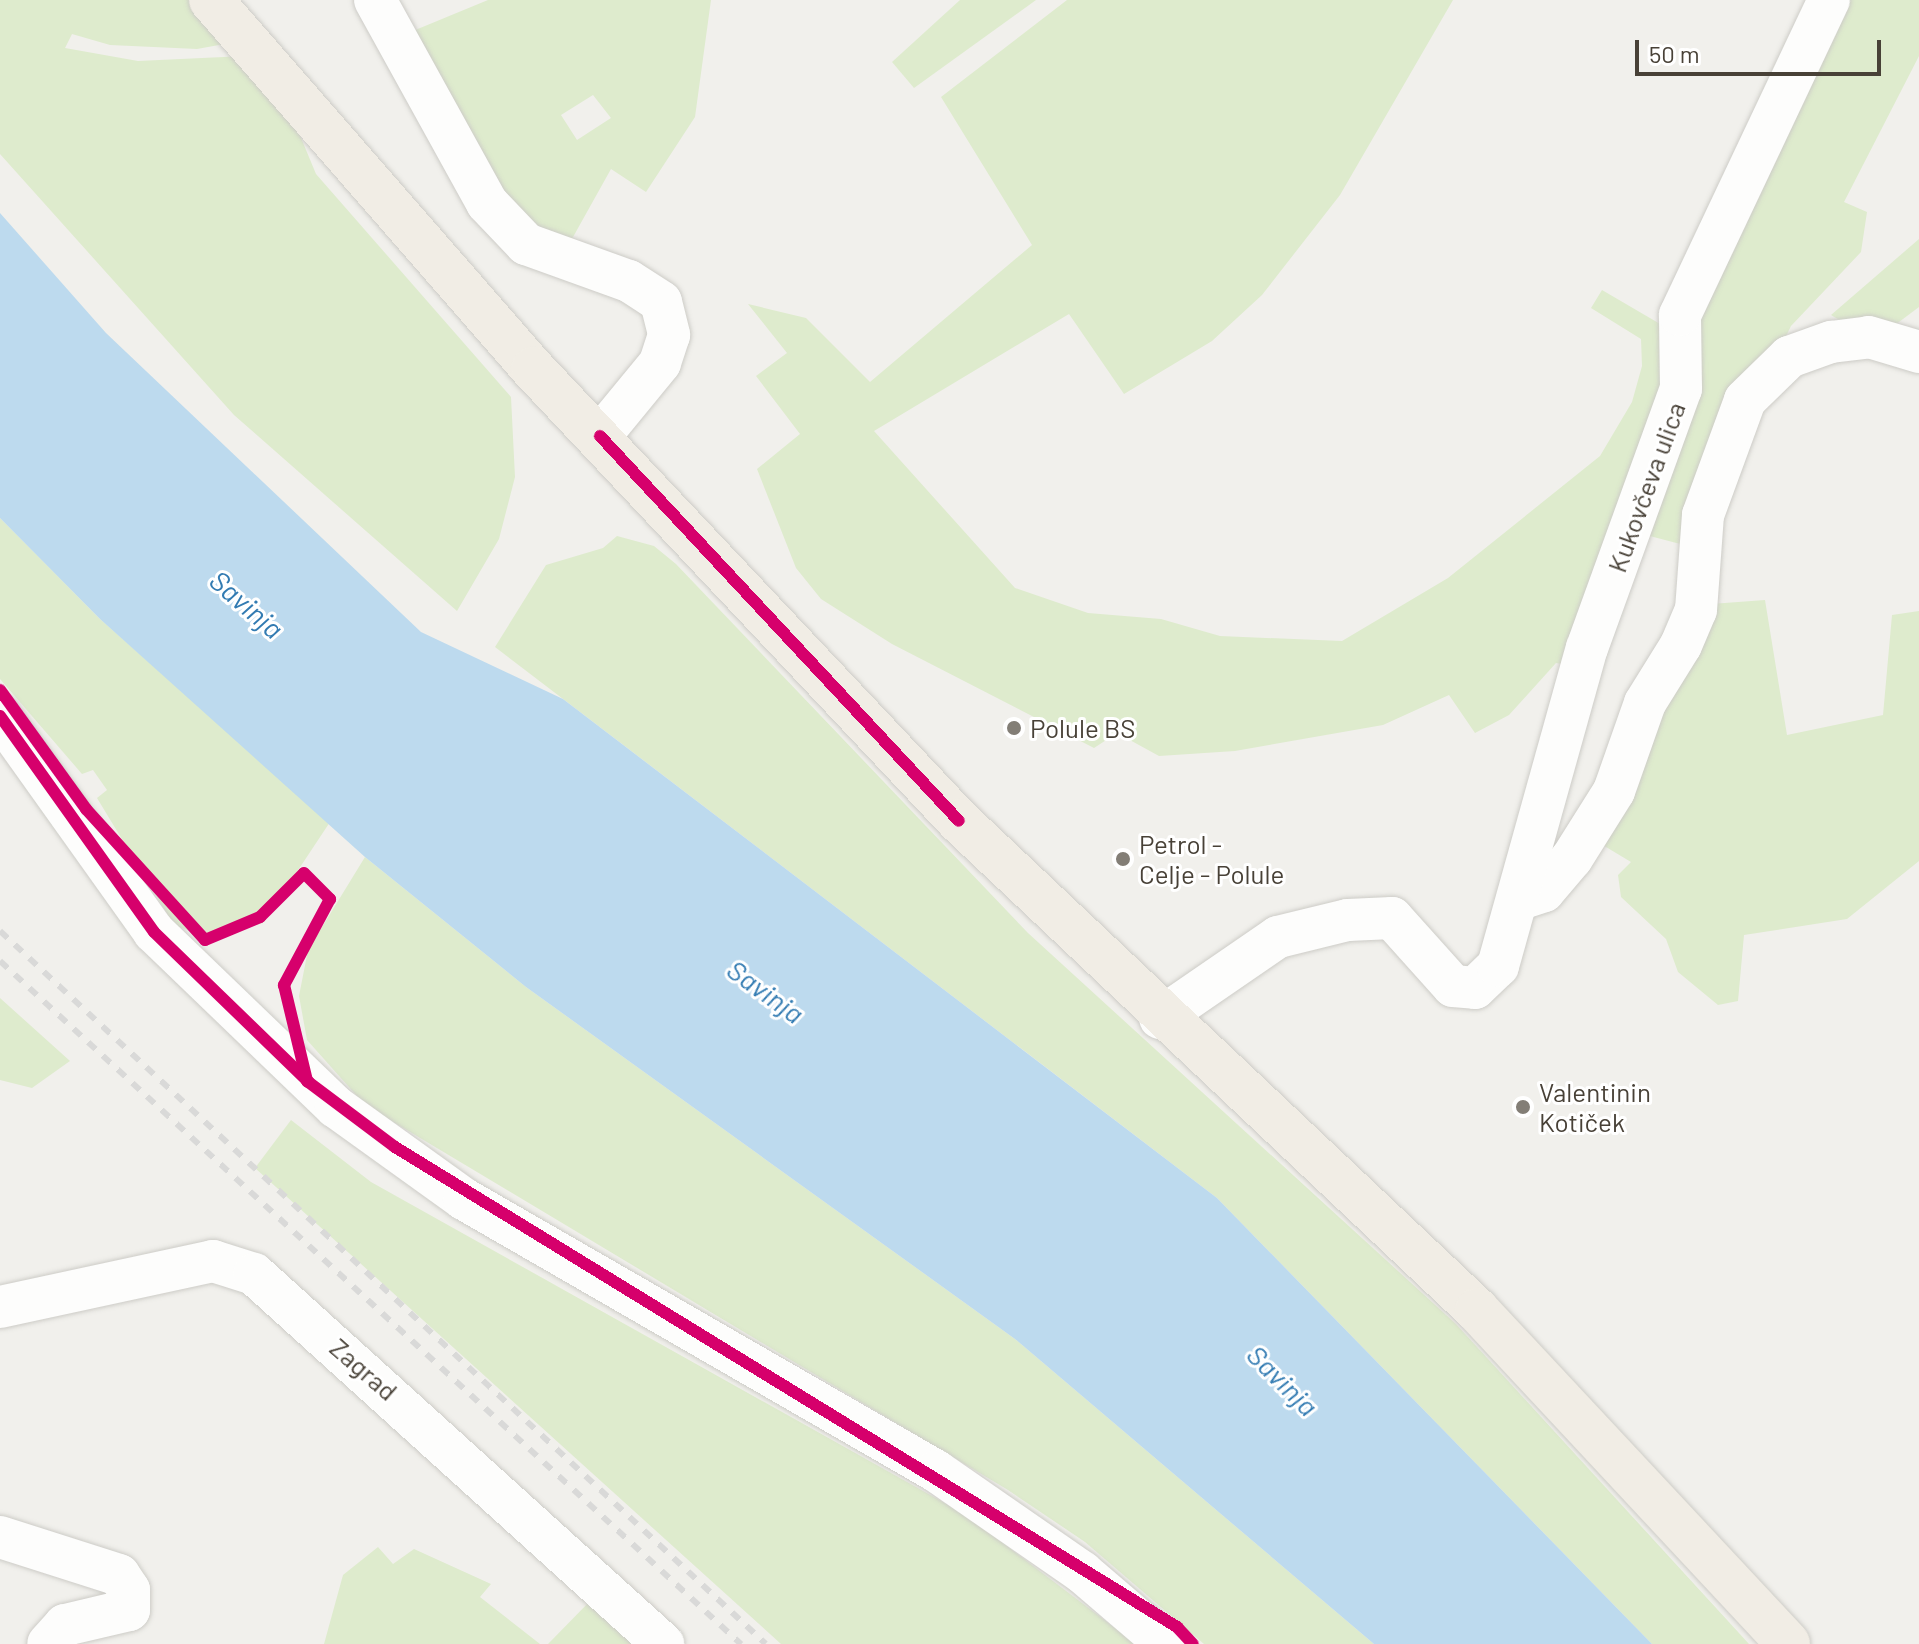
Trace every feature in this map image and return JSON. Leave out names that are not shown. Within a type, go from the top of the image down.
[{"type":"main road","points":[[211,0],[533,369],[600,436],[959,821],[1160,1018],[1477,1310],[1788,1644]]},
{"type":"street","points":[[375,0],[487,203],[526,244],[629,281],[661,302],[669,335],[660,363],[600,436]]},
{"type":"street","name":"Kukovčeva ulica","points":[[1160,1018],[1278,937],[1392,918],[1453,986],[1475,988],[1498,966],[1520,899],[1587,648],[1681,389],[1680,315],[1829,0]]},
{"type":"street","points":[[1520,899],[1544,891],[1572,858],[1614,791],[1645,703],[1681,645],[1696,610],[1703,515],[1745,400],[1789,357],[1831,342],[1869,337],[1919,352]]},
{"type":"street","points":[[0,716],[154,932],[336,1107],[464,1199],[936,1471],[1082,1572],[1166,1644]]},
{"type":"street","name":"Zagrad","points":[[0,1307],[213,1261],[254,1274],[663,1644]]},
{"type":"street","points":[[0,1537],[119,1575],[129,1590],[129,1610],[65,1625],[48,1644]]},
{"type":"green space","points":[[0,0],[192,0],[230,43],[197,49],[110,45],[72,34],[65,48],[138,61],[245,56],[294,121],[316,174],[511,397],[515,477],[499,539],[457,611],[234,415],[0,154]]},
{"type":"green space","points":[[488,0],[711,0],[695,117],[646,192],[611,169],[568,246],[527,226],[500,192],[408,33]],"holes":[[[593,95],[611,118],[577,140],[561,115]]]},
{"type":"green space","points":[[960,0],[1036,0],[914,88],[892,62]]},
{"type":"green space","points":[[1067,0],[1453,0],[1340,195],[1262,295],[1212,341],[1124,394],[1069,314],[874,431],[1015,588],[1088,613],[1161,619],[1220,636],[1342,641],[1448,578],[1600,456],[1632,402],[1642,366],[1641,339],[1591,308],[1602,290],[1667,328],[1671,361],[1569,665],[1556,663],[1509,715],[1475,733],[1449,695],[1383,725],[1235,751],[1159,756],[1117,733],[1094,748],[892,644],[821,599],[796,568],[757,469],[800,434],[756,376],[787,353],[748,304],[806,318],[870,382],[1032,245],[941,97]]},
{"type":"green space","points":[[1840,0],[1919,0],[1919,56],[1844,202],[1867,212],[1861,252],[1791,326],[1684,545],[1646,535],[1693,311]]},
{"type":"green space","points":[[1919,239],[1919,307],[1891,328],[1858,331],[1831,315]]},
{"type":"green space","points":[[0,518],[100,619],[330,822],[263,923],[209,938],[174,925],[97,798],[107,790],[93,770],[82,774],[0,679]]},
{"type":"green space","points":[[617,536],[654,546],[676,564],[1028,933],[1456,1324],[1749,1644],[1652,1644],[1217,1198],[495,647],[546,565],[603,548]]},
{"type":"green space","points":[[1765,600],[1787,735],[1883,715],[1892,615],[1919,611],[1919,861],[1847,919],[1744,935],[1738,1001],[1718,1005],[1678,972],[1666,939],[1621,897],[1618,875],[1631,862],[1596,841],[1711,604]]},
{"type":"green space","points":[[365,857],[526,987],[1015,1339],[1374,1644],[1204,1644],[1085,1542],[1008,1490],[365,1105],[307,1040],[299,996],[308,950]]},
{"type":"green space","points":[[0,998],[70,1061],[32,1088],[0,1080]]},
{"type":"green space","points":[[291,1120],[371,1182],[966,1515],[1136,1644],[781,1644],[255,1168]]},
{"type":"green space","points":[[378,1547],[393,1564],[414,1549],[491,1584],[480,1597],[540,1644],[324,1644],[343,1575]]},
{"type":"green space","points":[[595,1596],[648,1644],[548,1644]]},
{"type":"water","name":"Savinja","points":[[0,213],[106,333],[421,632],[563,699],[1217,1198],[1652,1644],[1374,1644],[1015,1339],[526,987],[365,857],[100,619],[0,518]]},
{"type":"railway","points":[[0,931],[766,1644]]},
{"type":"railway","points":[[0,961],[741,1644]]},
{"type":"cycle path","points":[[600,436],[959,821]]},
{"type":"cycle path","points":[[0,690],[86,809],[205,940],[260,917],[304,873],[330,899],[284,985],[307,1081],[395,1147],[1177,1627],[1193,1644]]},
{"type":"cycle path","points":[[0,716],[154,932],[309,1082]]},
{"type":"place","name":"Polule BS","points":[[1014,728]]},
{"type":"place","name":"Petrol - Celje - Polule","points":[[1123,859]]},
{"type":"place","name":"Valentinin Kotiček","points":[[1523,1107]]}]
